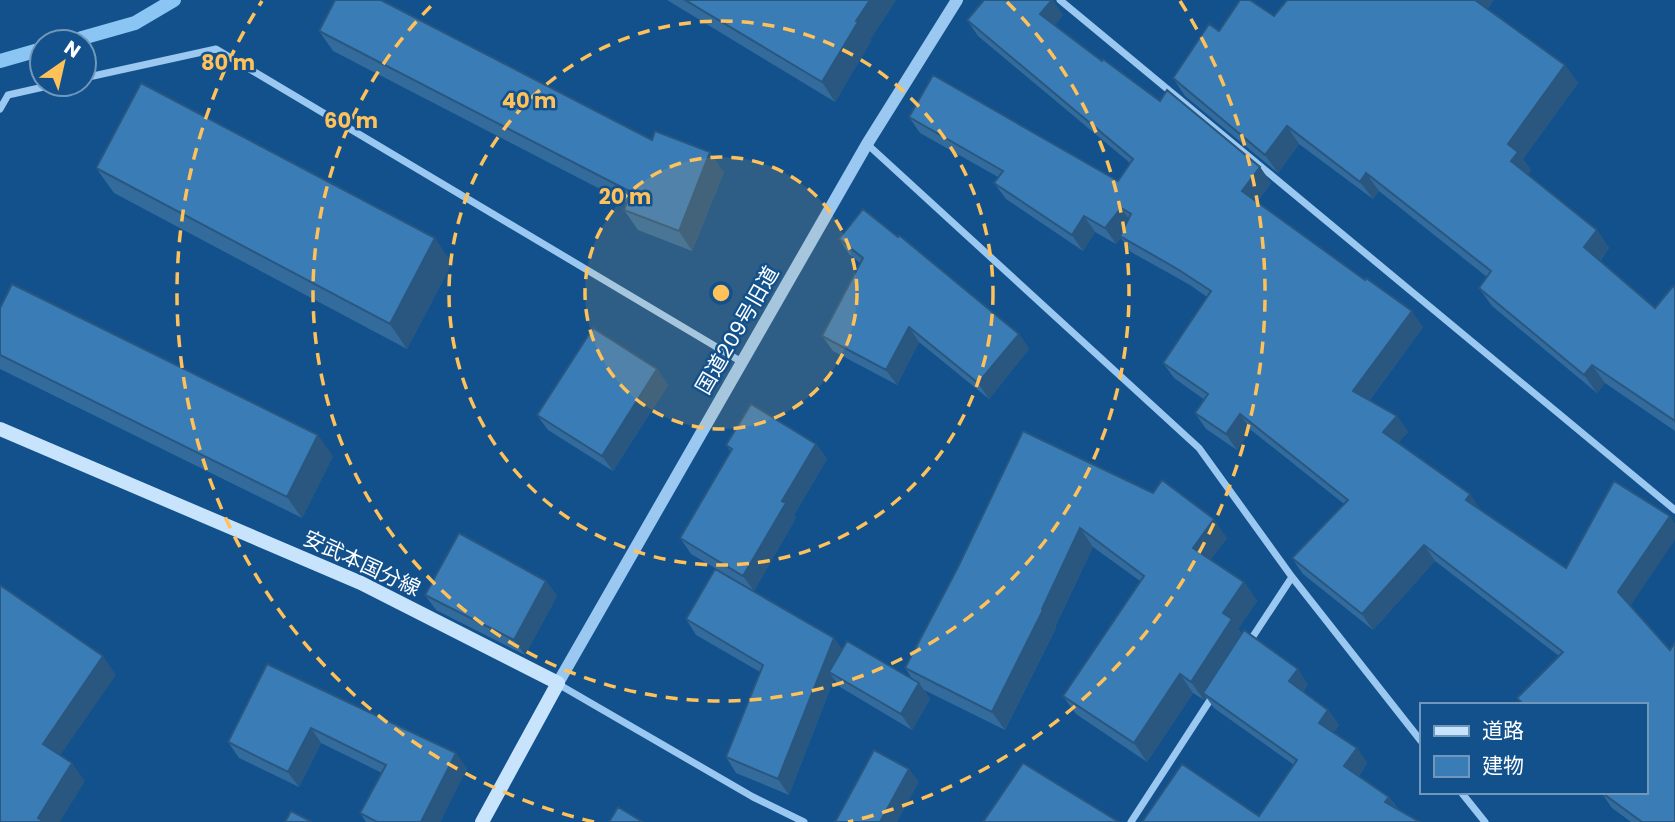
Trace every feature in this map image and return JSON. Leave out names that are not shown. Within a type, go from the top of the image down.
[{"type":"main road","name":"安武本国分線","points":[[0,429],[361,583],[558,683]]},
{"type":"main road","points":[[482,822],[558,683]]},
{"type":"street","name":"国道209号旧道","points":[[558,683],[740,361],[867,144],[957,0]]},
{"type":"street","points":[[1060,0],[1675,510]]},
{"type":"street","points":[[98,75],[216,49],[740,361]]},
{"type":"street","points":[[0,109],[8,95],[28,91]]},
{"type":"street","points":[[867,144],[1199,448],[1292,577],[1420,740]]},
{"type":"street","points":[[1246,647],[1292,577]]},
{"type":"street","points":[[1131,822],[1223,682]]},
{"type":"street","points":[[558,683],[753,797],[804,822]]},
{"type":"street","points":[[1463,794],[1485,822]]},
{"type":"building","points":[[335,0],[381,0],[652,140],[655,131],[710,152],[679,231],[624,210],[631,192],[319,31]]},
{"type":"building","points":[[685,0],[870,0],[822,82]]},
{"type":"building","points":[[984,0],[1052,0],[1040,14],[1160,101],[1167,90],[1260,167],[1242,191],[1412,311],[1353,391],[1397,416],[1383,432],[1470,494],[1466,500],[1566,568],[1614,481],[1670,516],[1618,592],[1670,650],[1675,642],[1675,822],[1642,822],[1604,794],[1647,794],[1647,703],[1522,703],[1517,698],[1563,652],[1424,545],[1362,614],[1292,558],[1348,500],[1240,414],[1226,434],[1195,413],[1208,394],[1163,363],[1211,291],[1120,236],[1131,214],[1121,208],[1105,228],[1084,216],[1072,235],[994,183],[1003,171],[909,117],[933,75],[1118,181],[1133,159],[967,20]]},
{"type":"building","points":[[1240,0],[1250,0],[1274,16],[1287,0],[1475,0],[1565,65],[1508,144],[1518,152],[1511,161],[1597,230],[1584,247],[1655,308],[1673,286],[1675,288],[1675,421],[1592,365],[1584,375],[1479,288],[1491,271],[1366,173],[1360,182],[1287,126],[1265,155],[1173,78],[1209,24],[1219,31]]},
{"type":"building","points":[[141,83],[435,238],[390,324],[96,168]]},
{"type":"building","points":[[863,209],[898,237],[899,235],[1019,334],[978,383],[909,327],[886,370],[822,336],[863,258],[839,239]]},
{"type":"building","points":[[12,284],[318,435],[287,497],[0,355],[0,308]]},
{"type":"building","points":[[593,328],[657,369],[602,456],[537,415]]},
{"type":"building","points":[[751,404],[816,444],[782,501],[786,503],[743,576],[680,538],[732,449],[726,445]]},
{"type":"building","points":[[1023,431],[1153,493],[1162,480],[1214,519],[1193,548],[1244,582],[1223,613],[1232,619],[1191,682],[1180,674],[1134,743],[1063,696],[1144,576],[1080,528],[992,712],[905,668],[958,567]]},
{"type":"building","points":[[459,533],[546,581],[514,640],[425,595]]},
{"type":"building","points":[[715,569],[834,638],[778,779],[726,757],[763,665],[686,619]]},
{"type":"building","points":[[0,585],[103,656],[43,744],[72,763],[38,818],[44,822],[0,822]]},
{"type":"building","points":[[1244,630],[1298,669],[1289,681],[1328,710],[1319,723],[1357,748],[1344,766],[1389,797],[1385,802],[1420,822],[1142,822],[1182,764],[1259,816],[1297,760],[1203,693]]},
{"type":"building","points":[[847,641],[919,683],[901,714],[829,672]]},
{"type":"building","points":[[267,664],[456,753],[421,822],[377,822],[360,813],[386,765],[311,728],[288,772],[228,742]]},
{"type":"building","points":[[874,750],[909,769],[880,822],[835,822]]},
{"type":"building","points":[[1023,763],[1119,822],[983,822]]},
{"type":"building","points":[[618,807],[643,822],[609,822]]},
{"type":"building","points":[[291,811],[312,822],[285,822]]},
{"type":"waterway","points":[[98,33],[135,23],[174,0]]},
{"type":"waterway","points":[[0,61],[28,53]]}]
